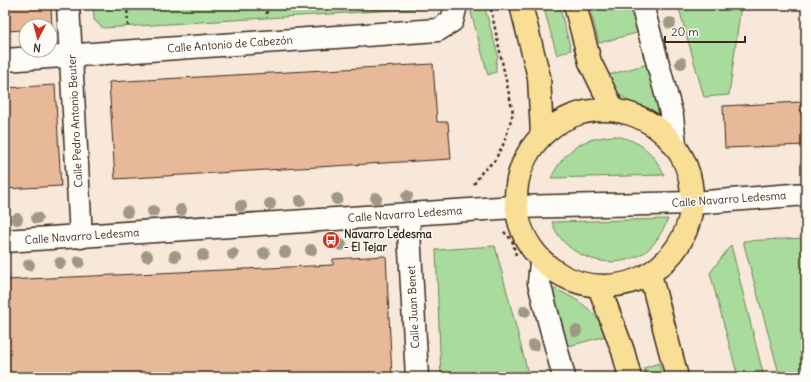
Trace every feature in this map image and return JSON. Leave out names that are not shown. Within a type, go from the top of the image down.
[{"type":"main road","points":[[521,5],[539,77],[542,134]]},
{"type":"main road","points":[[575,5],[590,62],[613,109]]},
{"type":"main road","points":[[613,109],[639,116],[659,126],[675,144],[684,160],[693,203],[678,248],[650,274],[626,285],[599,287],[570,281],[541,262],[525,237],[514,207],[522,160],[542,134],[575,114],[613,109]]},
{"type":"main road","points":[[650,274],[677,377]]},
{"type":"main road","points":[[599,287],[630,377]]},
{"type":"street","name":"Calle Pedro Antonio Beuter","points":[[68,5],[81,236]]},
{"type":"street","points":[[642,5],[672,116],[675,144]]},
{"type":"street","name":"Calle Antonio de Cabezón","points":[[5,60],[438,30],[454,13]]},
{"type":"street","name":"Calle Navarro Ledesma","points":[[5,241],[514,207],[693,203],[806,194]]},
{"type":"street","name":"Calle Juan Benet","points":[[408,214],[417,377]]},
{"type":"street","points":[[541,262],[539,283],[564,377]]},
{"type":"green space","points":[[93,5],[428,5],[429,8],[103,28],[94,20]]},
{"type":"green space","points":[[469,5],[484,5],[498,55],[496,72],[488,75]]},
{"type":"green space","points":[[543,5],[559,5],[571,50],[557,55]]},
{"type":"green space","points":[[589,5],[633,5],[640,32],[599,43]]},
{"type":"green space","points":[[678,5],[741,5],[729,95],[704,97]]},
{"type":"green space","points":[[648,64],[665,119],[628,101],[619,94],[608,75]]},
{"type":"green space","points":[[617,136],[633,141],[646,149],[656,160],[664,175],[551,178],[563,159],[577,146],[594,139]]},
{"type":"green space","points":[[668,219],[659,237],[649,249],[633,258],[619,261],[591,259],[579,253],[567,245],[558,235],[552,222]]},
{"type":"green space","points":[[806,238],[806,377],[780,377],[743,241]]},
{"type":"green space","points":[[731,245],[764,377],[738,377],[710,273]]},
{"type":"green space","points":[[495,246],[529,377],[441,377],[436,250]]},
{"type":"green space","points":[[555,289],[572,297],[586,307],[598,320],[606,336],[565,347],[551,291]]},
{"type":"green space","points":[[659,363],[662,377],[646,377],[644,368]]},
{"type":"building","points":[[5,5],[51,5],[52,18],[18,18],[18,30],[5,31]]},
{"type":"building","points":[[433,64],[437,122],[448,122],[451,159],[115,179],[109,82]]},
{"type":"building","points":[[55,85],[61,186],[5,189],[5,88]]},
{"type":"building","points":[[801,102],[801,115],[806,115],[806,145],[725,148],[723,106]]},
{"type":"building","points":[[386,256],[392,376],[339,377],[339,373],[252,377],[5,377],[5,280],[333,265],[333,259]]},
{"type":"place","name":"Navarro Ledesma - El Tejar","points":[[331,240]]}]
